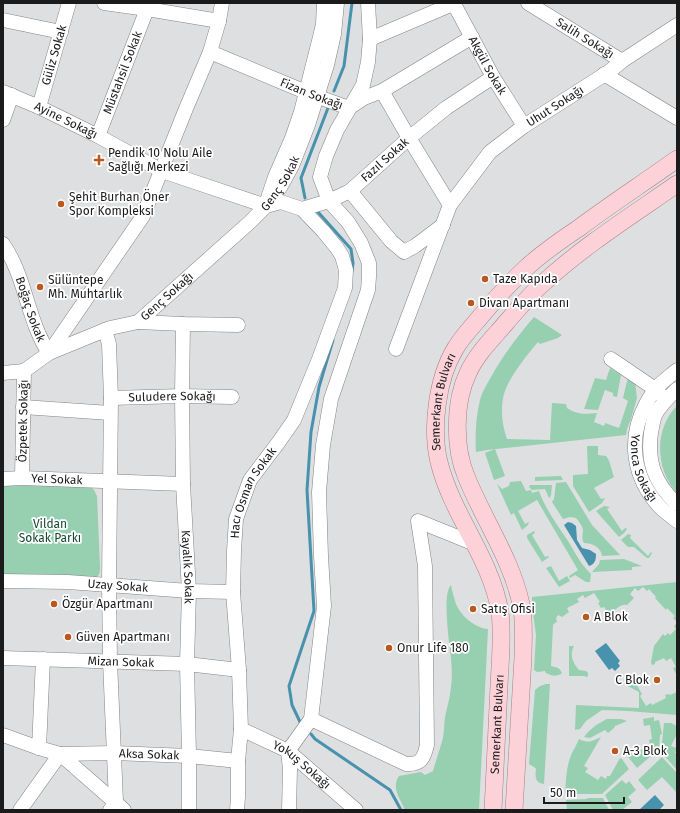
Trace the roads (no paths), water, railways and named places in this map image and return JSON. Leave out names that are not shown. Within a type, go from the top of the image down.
[{"type":"main road","name":"Semerkant Bulvarı","points":[[493,810],[501,631],[500,613],[491,580],[444,482],[438,461],[435,444],[437,405],[440,386],[454,350],[462,339],[488,308],[526,268],[557,243],[677,159]]},
{"type":"main road","name":"Semerkant Bulvarı","points":[[514,810],[523,651],[523,616],[513,577],[471,490],[460,461],[457,439],[457,414],[463,386],[468,373],[486,345],[541,285],[567,262],[677,184]]},
{"type":"street","name":"Güliz Sokak","points":[[39,107],[69,3]]},
{"type":"street","points":[[104,3],[219,21]]},
{"type":"street","points":[[49,353],[143,216],[210,52],[219,21],[222,3]]},
{"type":"street","name":"Genç Sokak","points":[[312,94],[323,24],[324,3]]},
{"type":"street","name":"Genç Sokak","points":[[266,206],[275,177],[292,138],[301,112],[327,64],[334,34],[336,3]]},
{"type":"street","points":[[289,810],[290,769],[288,751],[311,719],[324,606],[319,492],[323,445],[331,399],[368,290],[369,277],[368,263],[361,243],[348,222],[329,201],[320,177],[326,156],[337,130],[362,85],[368,62],[370,39],[368,3]]},
{"type":"street","name":"Salih Sokağı","points":[[528,3],[622,61]]},
{"type":"street","points":[[370,39],[455,4]]},
{"type":"street","name":"Akgül Sokak","points":[[455,4],[493,77],[524,126]]},
{"type":"street","name":"Müstahsil Sokak","points":[[98,136],[147,9]]},
{"type":"street","points":[[3,20],[61,32]]},
{"type":"street","name":"Uhut Sokağı","points":[[396,350],[450,205],[490,152],[524,126],[677,25]]},
{"type":"street","name":"Fizan Sokağı","points":[[210,52],[349,108],[364,98],[382,91],[472,37]]},
{"type":"street","points":[[604,74],[677,118]]},
{"type":"street","name":"Fazıl Sokak","points":[[302,209],[329,201],[350,191],[446,108],[493,77]]},
{"type":"street","points":[[382,91],[450,205]]},
{"type":"street","points":[[3,120],[7,93]]},
{"type":"street","name":"Ayine Sokağı","points":[[7,93],[98,136],[162,171],[266,206]]},
{"type":"street","points":[[350,191],[391,241],[404,252],[415,246],[443,224]]},
{"type":"street","points":[[266,206],[281,202],[302,209]]},
{"type":"street","name":"Genç Sokağı","points":[[49,353],[110,328],[138,322],[266,206]]},
{"type":"street","name":"Hacı Osman Sokak","points":[[236,810],[241,729],[239,670],[233,592],[236,519],[250,480],[294,420],[319,360],[346,288],[346,270],[342,256],[323,231],[302,209]]},
{"type":"street","name":"Boğaç Sokak","points":[[3,245],[10,255],[18,274],[41,342],[49,353]]},
{"type":"street","points":[[138,322],[238,325]]},
{"type":"street","name":"Kayalık Sokak","points":[[183,324],[183,484],[189,590],[187,664],[189,810]]},
{"type":"street","points":[[105,330],[109,344],[111,398],[109,584],[110,661],[117,807]]},
{"type":"street","name":"Özpetek Sokağı","points":[[22,478],[24,371],[49,353]]},
{"type":"street","points":[[611,359],[655,389],[667,400]]},
{"type":"street","name":"Yonca Sokağı","points":[[677,370],[655,389],[642,412],[634,442],[636,464],[648,492],[660,508],[677,521]]},
{"type":"street","points":[[3,373],[24,371]]},
{"type":"street","name":"Yonca Sokağı","points":[[677,389],[656,414],[650,441],[652,466],[657,480],[665,492],[677,504]]},
{"type":"street","name":"Suludere Sokağı","points":[[111,398],[182,396],[232,397]]},
{"type":"street","points":[[23,407],[110,413]]},
{"type":"street","name":"Yel Sokak","points":[[3,478],[183,484]]},
{"type":"street","points":[[311,719],[406,764],[418,763],[422,759],[427,745],[425,566],[418,521],[475,544]]},
{"type":"street","name":"Uzay Sokak","points":[[3,581],[68,582],[233,592]]},
{"type":"street","name":"Mizan Sokak","points":[[3,658],[187,664],[239,670]]},
{"type":"street","points":[[39,748],[43,659]]},
{"type":"street","name":"Yokuş Sokağı","points":[[241,729],[288,751],[356,810]]},
{"type":"street","points":[[3,735],[60,754],[117,807]]},
{"type":"street","name":"Aksa Sokak","points":[[60,754],[114,753],[189,756],[238,761]]},
{"type":"street","points":[[20,810],[60,754]]},
{"type":"water","points":[[568,522],[576,526],[577,540],[582,548],[590,550],[596,554],[595,562],[593,564],[589,566],[564,525]]},
{"type":"water","points":[[606,643],[620,661],[618,663],[620,666],[615,671],[612,668],[609,670],[595,651]]},
{"type":"water","points":[[655,795],[664,805],[659,810],[639,810]]},
{"type":"waterway","points":[[334,91],[344,66],[352,3]]},
{"type":"waterway","points":[[305,198],[301,178],[328,108]]},
{"type":"waterway","points":[[318,212],[351,249],[353,263],[352,271]]},
{"type":"waterway","points":[[301,724],[292,705],[289,686],[314,611],[307,490],[311,432],[319,387],[333,340]]},
{"type":"waterway","points":[[311,734],[315,739],[390,790],[401,810]]},
{"type":"place","name":"Pendik 10 Nolu Aile Sağlığı Merkezi","points":[[99,160]]},
{"type":"place","name":"Şehit Burhan Öner Spor Kompleksi","points":[[61,204]]},
{"type":"place","name":"Taze Kapıda","points":[[485,279]]},
{"type":"place","name":"Sülüntepe Mh. Muhtarlık","points":[[40,287]]},
{"type":"place","name":"Divan Apartmanı","points":[[471,303]]},
{"type":"place","name":"Özgür Apartmanı","points":[[54,604]]},
{"type":"place","name":"Satış Ofisi","points":[[473,609]]},
{"type":"place","name":"A Blok","points":[[586,617]]},
{"type":"place","name":"Güven Apartmanı","points":[[68,637]]},
{"type":"place","name":"Onur Life 180","points":[[389,648]]},
{"type":"place","name":"C Blok","points":[[657,680]]},
{"type":"place","name":"A-3 Blok","points":[[615,751]]},
{"type":"park label","name":"Vildan Sokak Parkı","points":[[50,531]]}]
